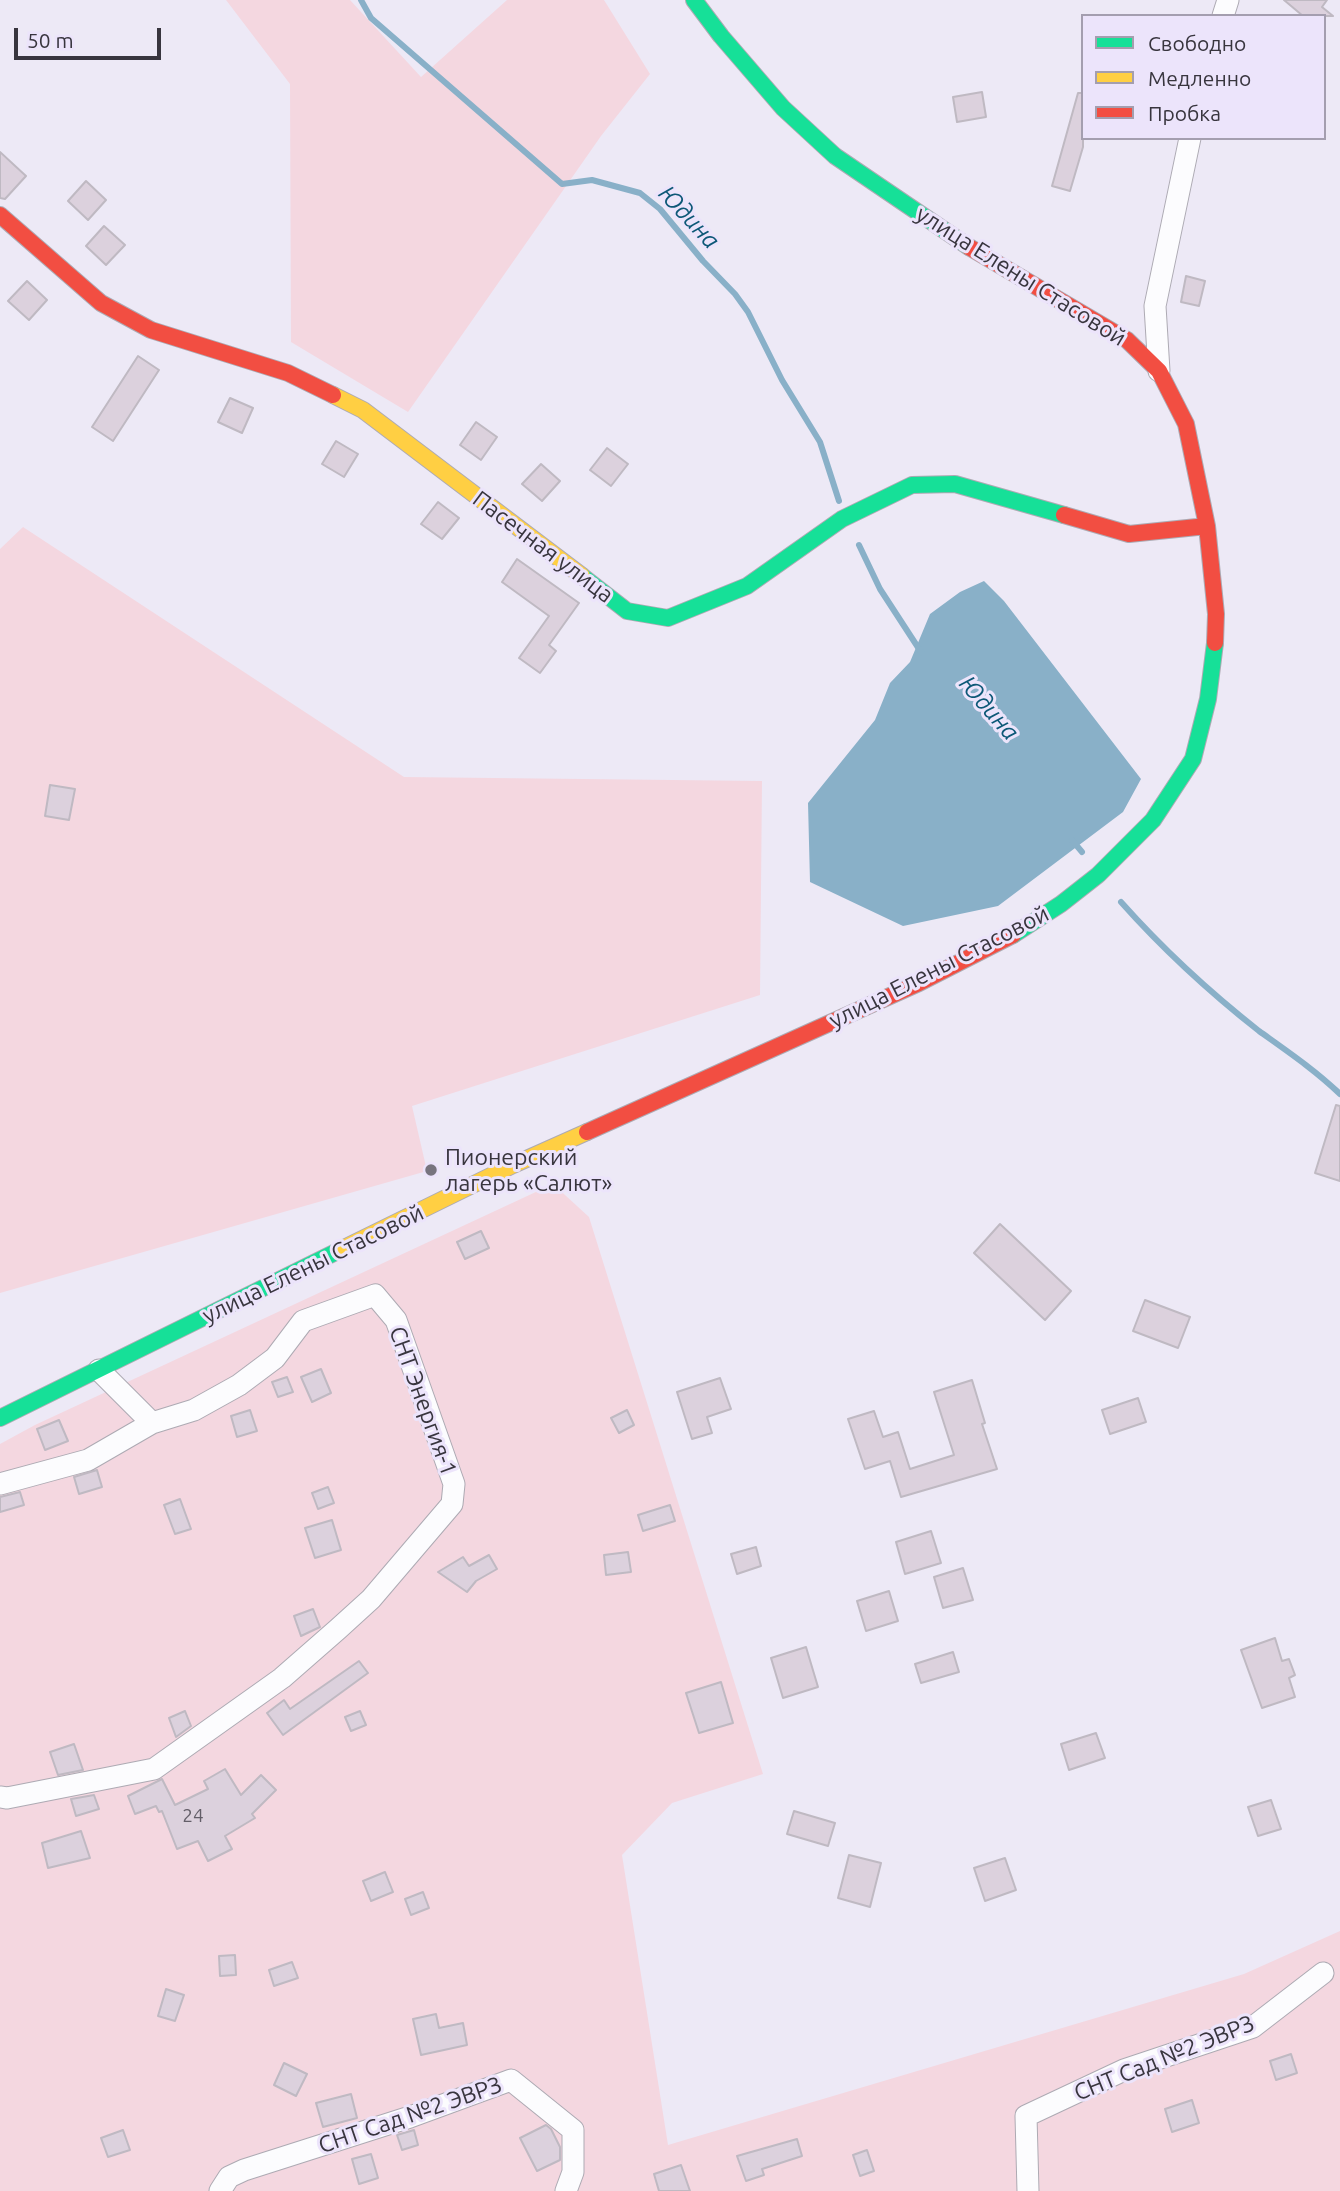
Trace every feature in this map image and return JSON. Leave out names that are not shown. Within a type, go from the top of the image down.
[{"type":"main road","name":"улица Елены Стасовой","points":[[0,1418],[513,1165],[919,983],[1018,932],[1098,876],[1153,820],[1193,759],[1208,699],[1214,658],[1216,614],[1207,526],[1186,424],[1159,371],[1127,340],[982,257],[835,156],[783,108],[720,36],[694,0]]},
{"type":"main road","name":"Пасечная улица","points":[[0,215],[101,303],[151,330],[288,373],[363,410],[627,611],[668,618],[747,586],[842,519],[912,485],[956,484],[1129,534],[1207,526]]},
{"type":"street","points":[[1159,371],[1155,306],[1190,140]]},
{"type":"street","name":"СНТ Энергия-1","points":[[0,1797],[101,1781],[154,1769],[282,1678],[338,1629],[371,1599],[452,1504],[454,1485],[396,1320],[375,1295],[303,1321],[275,1358],[239,1385],[194,1410],[152,1423]]},
{"type":"street","points":[[0,1484],[88,1460],[152,1423],[99,1370]]},
{"type":"street","name":"СНТ Сад №2 ЭВРЗ","points":[[1028,2191],[1026,2116],[1124,2070],[1253,2027],[1323,1973]]},
{"type":"street","name":"СНТ Сад №2 ЭВРЗ","points":[[220,2191],[229,2178],[244,2170],[410,2117],[511,2080],[573,2130],[573,2172],[566,2191]]},
{"type":"shaded area","points":[[226,0],[350,0],[421,77],[507,0],[604,0],[650,74],[601,136],[408,412],[291,342],[290,84]]},
{"type":"shaded area","points":[[23,527],[404,777],[762,781],[760,995],[412,1106],[427,1171],[0,1293],[0,549]]},
{"type":"shaded area","points":[[553,1184],[589,1217],[763,1774],[672,1803],[622,1855],[668,2145],[1244,1974],[1340,1931],[1340,2191],[0,2191],[0,1444],[35,1425]]},
{"type":"water","points":[[984,581],[1004,601],[1141,779],[1123,812],[998,906],[903,926],[810,882],[808,803],[875,720],[890,683],[910,662],[930,614],[960,592]]},
{"type":"building","points":[[1284,0],[1327,0],[1322,7],[1333,16],[1326,14],[1301,14]]},
{"type":"building","points":[[982,92],[986,117],[957,122],[953,97]]},
{"type":"building","points":[[1078,93],[1081,93],[1083,147],[1070,191],[1052,186]]},
{"type":"building","points":[[0,152],[26,176],[5,199],[0,198]]},
{"type":"building","points":[[86,181],[106,200],[88,220],[68,201]]},
{"type":"building","points":[[104,226],[125,245],[106,265],[86,246]]},
{"type":"building","points":[[1186,276],[1205,281],[1199,306],[1181,302]]},
{"type":"building","points":[[27,281],[47,300],[29,320],[8,301]]},
{"type":"building","points":[[138,356],[159,370],[113,441],[92,427]]},
{"type":"building","points":[[230,398],[253,408],[242,433],[218,422]]},
{"type":"building","points":[[476,422],[497,437],[481,460],[460,445]]},
{"type":"building","points":[[336,441],[358,454],[344,477],[322,464]]},
{"type":"building","points":[[607,448],[628,464],[611,486],[590,470]]},
{"type":"building","points":[[541,464],[560,481],[542,501],[522,484]]},
{"type":"building","points":[[438,502],[459,518],[442,539],[421,524]]},
{"type":"building","points":[[517,559],[579,603],[549,645],[556,651],[540,673],[519,658],[549,616],[502,582]]},
{"type":"building","points":[[50,785],[75,789],[69,820],[45,816]]},
{"type":"building","points":[[1336,1105],[1340,1106],[1340,1181],[1315,1173]]},
{"type":"building","points":[[1000,1224],[1071,1291],[1045,1320],[974,1253]]},
{"type":"building","points":[[481,1231],[489,1248],[465,1259],[457,1242]]},
{"type":"building","points":[[1145,1300],[1190,1317],[1178,1348],[1133,1331]]},
{"type":"building","points":[[321,1369],[331,1393],[312,1402],[301,1377]]},
{"type":"building","points":[[287,1377],[293,1392],[278,1397],[272,1382]]},
{"type":"building","points":[[720,1378],[731,1409],[707,1417],[712,1433],[692,1439],[677,1392]]},
{"type":"building","points":[[972,1380],[985,1423],[982,1424],[997,1469],[901,1497],[890,1461],[865,1469],[848,1419],[874,1411],[883,1437],[898,1432],[910,1469],[954,1455],[934,1392]]},
{"type":"building","points":[[1138,1398],[1146,1422],[1110,1434],[1102,1410]]},
{"type":"building","points":[[250,1410],[257,1431],[237,1437],[231,1416]]},
{"type":"building","points":[[627,1410],[634,1425],[619,1433],[611,1418]]},
{"type":"building","points":[[59,1420],[68,1441],[45,1450],[37,1429]]},
{"type":"building","points":[[97,1470],[102,1487],[79,1494],[74,1477]]},
{"type":"building","points":[[328,1487],[334,1503],[318,1509],[312,1493]]},
{"type":"building","points":[[20,1492],[24,1505],[0,1512],[0,1497]]},
{"type":"building","points":[[180,1499],[191,1529],[175,1534],[164,1505]]},
{"type":"building","points":[[670,1505],[675,1521],[643,1531],[638,1515]]},
{"type":"building","points":[[332,1520],[341,1550],[315,1558],[305,1528]]},
{"type":"building","points":[[931,1531],[941,1563],[905,1574],[896,1542]]},
{"type":"building","points":[[756,1547],[761,1566],[737,1574],[731,1554]]},
{"type":"building","points":[[628,1552],[631,1572],[606,1575],[604,1555]]},
{"type":"building","points":[[489,1555],[497,1569],[476,1581],[467,1592],[438,1572],[463,1557],[469,1566]]},
{"type":"building","points":[[963,1568],[973,1600],[943,1608],[934,1577]]},
{"type":"building","points":[[889,1591],[898,1621],[866,1631],[857,1601]]},
{"type":"building","points":[[313,1609],[320,1627],[301,1636],[294,1616]]},
{"type":"building","points":[[1275,1638],[1282,1661],[1289,1659],[1295,1675],[1289,1678],[1295,1697],[1262,1708],[1241,1650]]},
{"type":"building","points":[[806,1647],[818,1687],[783,1698],[771,1658]]},
{"type":"building","points":[[953,1652],[959,1672],[921,1683],[915,1664]]},
{"type":"building","points":[[359,1661],[368,1673],[283,1735],[267,1713],[284,1700],[290,1709]]},
{"type":"building","points":[[721,1682],[733,1723],[699,1733],[686,1693]]},
{"type":"building","points":[[185,1711],[191,1726],[176,1737],[169,1718]]},
{"type":"building","points":[[360,1711],[366,1725],[351,1731],[345,1717]]},
{"type":"building","points":[[1096,1733],[1105,1758],[1069,1770],[1061,1744]]},
{"type":"building","points":[[74,1744],[83,1770],[58,1775],[50,1752]]},
{"type":"building","points":[[225,1769],[241,1795],[261,1775],[276,1790],[252,1814],[255,1818],[225,1836],[232,1849],[208,1861],[198,1841],[177,1849],[162,1811],[159,1812],[156,1806],[135,1814],[128,1796],[162,1779],[175,1805],[208,1789],[204,1781]]},
{"type":"building","points":[[94,1795],[99,1809],[76,1816],[71,1799]]},
{"type":"building","points":[[1271,1800],[1281,1829],[1258,1836],[1248,1807]]},
{"type":"building","points":[[794,1811],[835,1823],[828,1846],[787,1834]]},
{"type":"building","points":[[81,1831],[90,1858],[48,1868],[42,1843]]},
{"type":"building","points":[[849,1855],[881,1863],[870,1907],[838,1898]]},
{"type":"building","points":[[1005,1858],[1016,1890],[985,1901],[974,1868]]},
{"type":"building","points":[[385,1872],[393,1892],[371,1901],[363,1881]]},
{"type":"building","points":[[423,1892],[429,1908],[411,1915],[405,1899]]},
{"type":"building","points":[[235,1955],[236,1975],[220,1976],[219,1956]]},
{"type":"building","points":[[292,1962],[298,1978],[274,1986],[269,1970]]},
{"type":"building","points":[[166,1989],[184,1995],[175,2021],[158,2016]]},
{"type":"building","points":[[436,2014],[439,2028],[463,2023],[467,2045],[421,2055],[413,2019]]},
{"type":"building","points":[[1291,2054],[1297,2073],[1276,2080],[1270,2061]]},
{"type":"building","points":[[284,2063],[307,2074],[296,2096],[274,2085]]},
{"type":"building","points":[[351,2094],[357,2118],[323,2127],[316,2103]]},
{"type":"building","points":[[1192,2100],[1199,2123],[1172,2132],[1165,2109]]},
{"type":"building","points":[[546,2125],[560,2147],[560,2160],[537,2171],[520,2138]]},
{"type":"building","points":[[123,2130],[130,2150],[108,2157],[101,2138]]},
{"type":"building","points":[[414,2130],[418,2145],[402,2150],[397,2135]]},
{"type":"building","points":[[797,2139],[802,2156],[762,2169],[764,2175],[746,2181],[737,2156]]},
{"type":"building","points":[[867,2150],[874,2171],[860,2176],[853,2155]]},
{"type":"building","points":[[371,2154],[378,2178],[359,2184],[352,2159]]},
{"type":"building","points":[[681,2165],[690,2191],[659,2191],[654,2174]]},
{"type":"waterway","name":"Юдина","points":[[361,0],[371,18],[562,184],[592,180],[640,193],[660,209],[748,312],[782,380],[820,442],[839,501]]},
{"type":"waterway","name":"Юдина","points":[[859,545],[880,589],[921,652]]},
{"type":"waterway","name":"Юдина","points":[[1072,840],[1082,852]]},
{"type":"waterway","name":"Юдина","points":[[1121,902],[1205,986],[1340,1094]]},
{"type":"traffic: fast","points":[[694,0],[783,108],[835,156],[969,247]]},
{"type":"traffic: fast","points":[[582,576],[627,611],[668,618],[747,586],[842,519],[912,485],[955,484],[1064,515]]},
{"type":"traffic: fast","points":[[1013,935],[1061,904],[1098,875],[1153,820],[1193,759],[1208,699],[1215,643]]},
{"type":"traffic: fast","points":[[0,1418],[344,1248]]},
{"type":"traffic: slow","points":[[333,395],[363,410],[582,576]]},
{"type":"traffic: slow","points":[[344,1248],[587,1132]]},
{"type":"traffic: jam","points":[[0,215],[101,303],[151,330],[288,373],[333,395]]},
{"type":"traffic: jam","points":[[969,247],[1127,340],[1159,371],[1186,424],[1207,526],[1216,614],[1215,643]]},
{"type":"traffic: jam","points":[[1064,515],[1129,534],[1207,526]]},
{"type":"traffic: jam","points":[[587,1132],[919,983],[1013,935]]},
{"type":"place","name":"Пионерский лагерь «Салют»","points":[[431,1170]]}]
